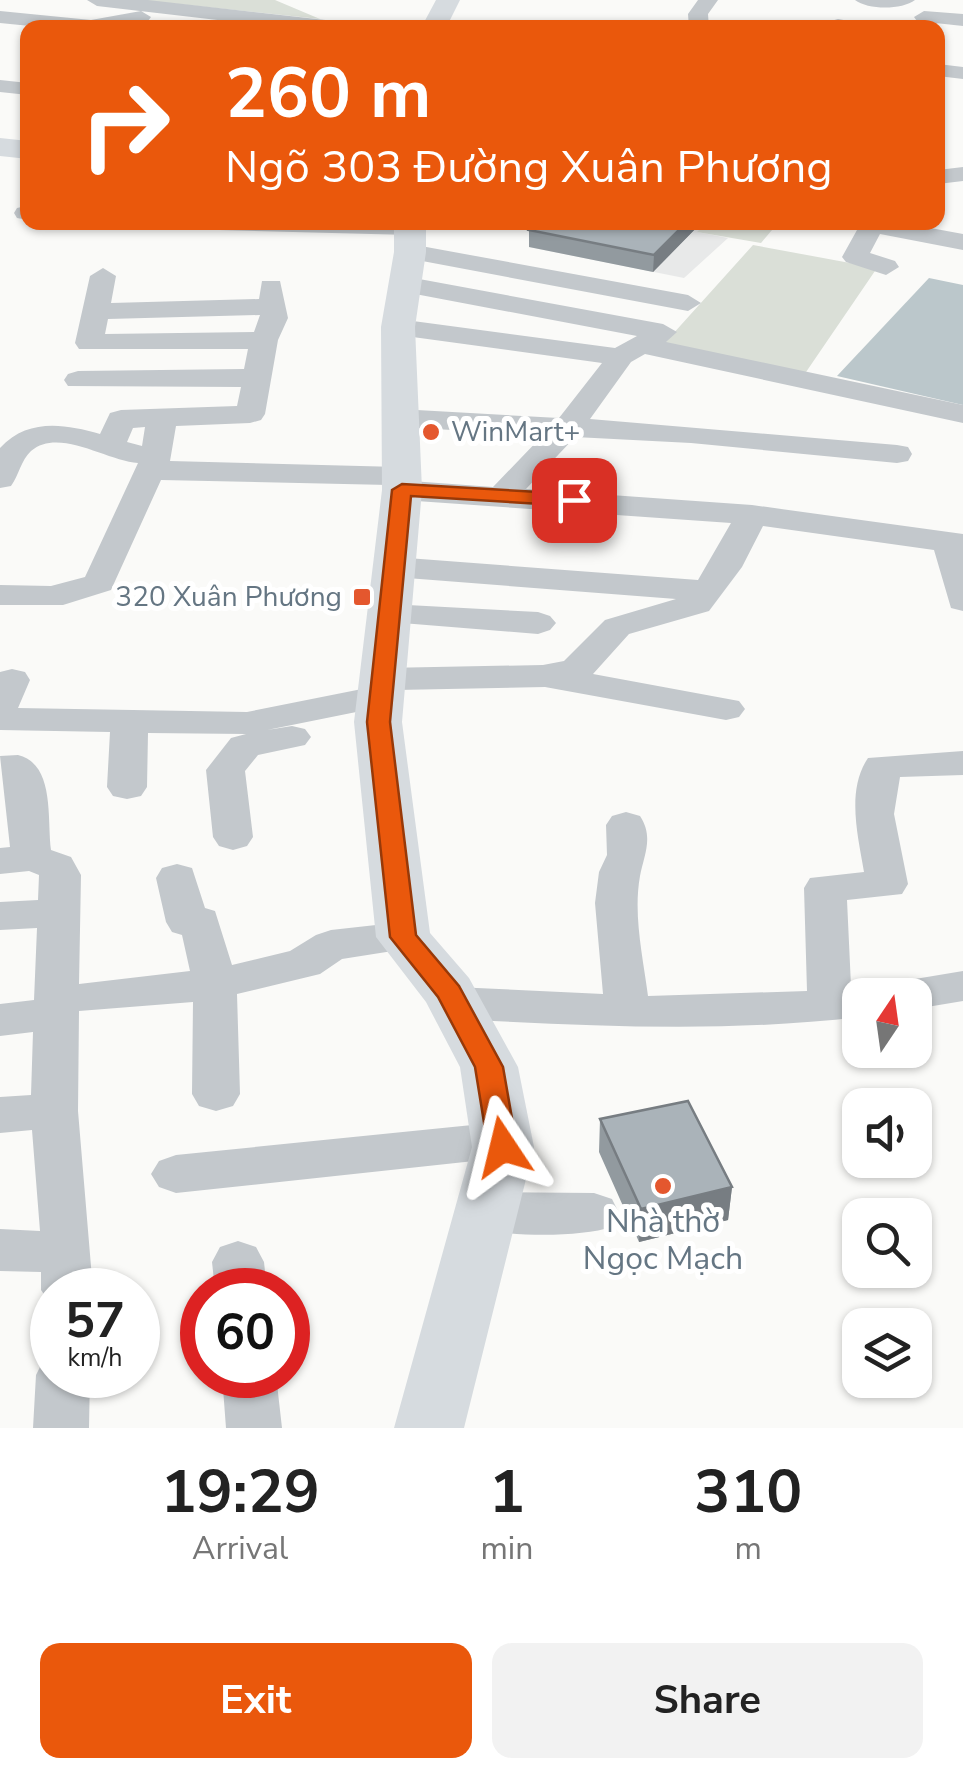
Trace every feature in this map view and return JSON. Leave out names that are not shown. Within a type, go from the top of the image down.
[{"type":"main road","points":[[406,263],[400,483],[382,699],[403,937],[455,1003],[489,1067],[502,1140],[429,1428]]},
{"type":"street","points":[[97,0],[271,20]]},
{"type":"street","points":[[866,0],[905,0]]},
{"type":"street","points":[[134,20],[164,8]]},
{"type":"street","points":[[0,17],[30,20]]},
{"type":"street","points":[[924,17],[963,20]]},
{"type":"street","points":[[247,230],[406,263],[688,303],[641,345],[503,495]]},
{"type":"street","points":[[865,230],[855,257],[886,267]]},
{"type":"street","points":[[902,230],[963,242]]},
{"type":"street","points":[[406,263],[641,345],[963,414]]},
{"type":"street","points":[[406,263],[641,345]]},
{"type":"street","points":[[63,432],[103,276]]},
{"type":"street","points":[[96,311],[180,310],[272,297],[274,318],[264,340],[250,414],[122,418],[110,447]]},
{"type":"street","points":[[176,340],[180,310]]},
{"type":"street","points":[[89,342],[264,340]]},
{"type":"street","points":[[78,380],[256,378]]},
{"type":"street","points":[[0,596],[57,597],[81,593],[99,583],[151,465],[162,418]]},
{"type":"street","points":[[399,418],[691,434],[787,445]]},
{"type":"street","points":[[0,480],[12,450],[26,439],[63,432],[151,465],[752,515],[956,543],[963,601]]},
{"type":"street","points":[[774,476],[790,442],[897,454]]},
{"type":"street","points":[[0,719],[246,722],[576,670],[617,627],[697,604],[725,567],[752,515]]},
{"type":"street","points":[[392,590],[706,591]]},
{"type":"street","points":[[392,590],[538,623]]},
{"type":"street","points":[[543,676],[726,709]]},
{"type":"street","points":[[233,838],[225,770],[246,746],[382,699]]},
{"type":"street","points":[[127,787],[128,720]]},
{"type":"street","points":[[842,986],[825,888],[888,884],[874,814],[882,766],[963,763]]},
{"type":"street","points":[[0,768],[18,767],[23,771],[16,859],[56,866],[60,875],[58,912],[71,1006],[54,1111],[67,1268]]},
{"type":"street","points":[[626,825],[628,855],[620,872],[616,903],[628,1012]]},
{"type":"street","points":[[177,878],[188,922],[200,920],[216,984],[216,1094]]},
{"type":"street","points":[[0,916],[58,912]]},
{"type":"street","points":[[0,1020],[216,984],[304,962],[331,945],[403,937]]},
{"type":"street","points":[[932,990],[963,986]]},
{"type":"street","points":[[455,1003],[628,1012],[842,1003]]},
{"type":"street","points":[[0,1115],[54,1111]]},
{"type":"street","points":[[176,1174],[502,1140]]},
{"type":"street","points":[[486,1212],[594,1213]]},
{"type":"street","points":[[0,1250],[57,1268]]},
{"type":"street","points":[[61,1428],[63,1398]]},
{"type":"street","points":[[251,1398],[254,1428]]},
{"type":"shaded area","points":[[140,0],[275,0],[320,19]]},
{"type":"shaded area","points":[[529,230],[700,230],[728,238],[684,278],[529,247]]},
{"type":"shaded area","points":[[699,230],[772,230],[761,243]]},
{"type":"shaded area","points":[[753,245],[877,268],[804,375],[663,345]]},
{"type":"shaded area","points":[[929,278],[963,285],[963,405],[837,376]]},
{"type":"building","points":[[529,230],[679,230],[654,255]]},
{"type":"building","points":[[688,1101],[732,1187],[641,1209],[600,1119]]},
{"type":"place","name":"WinMart+","points":[[431,432]]},
{"type":"place","name":"320 Xuân Phương","points":[[362,597]]},
{"type":"place","name":"Nhà thờ Ngọc Mạch","points":[[663,1186]]},
{"type":"route","points":[[503,1147],[489,1067],[449,992],[403,937],[378,722],[402,490],[574,500]]}]
